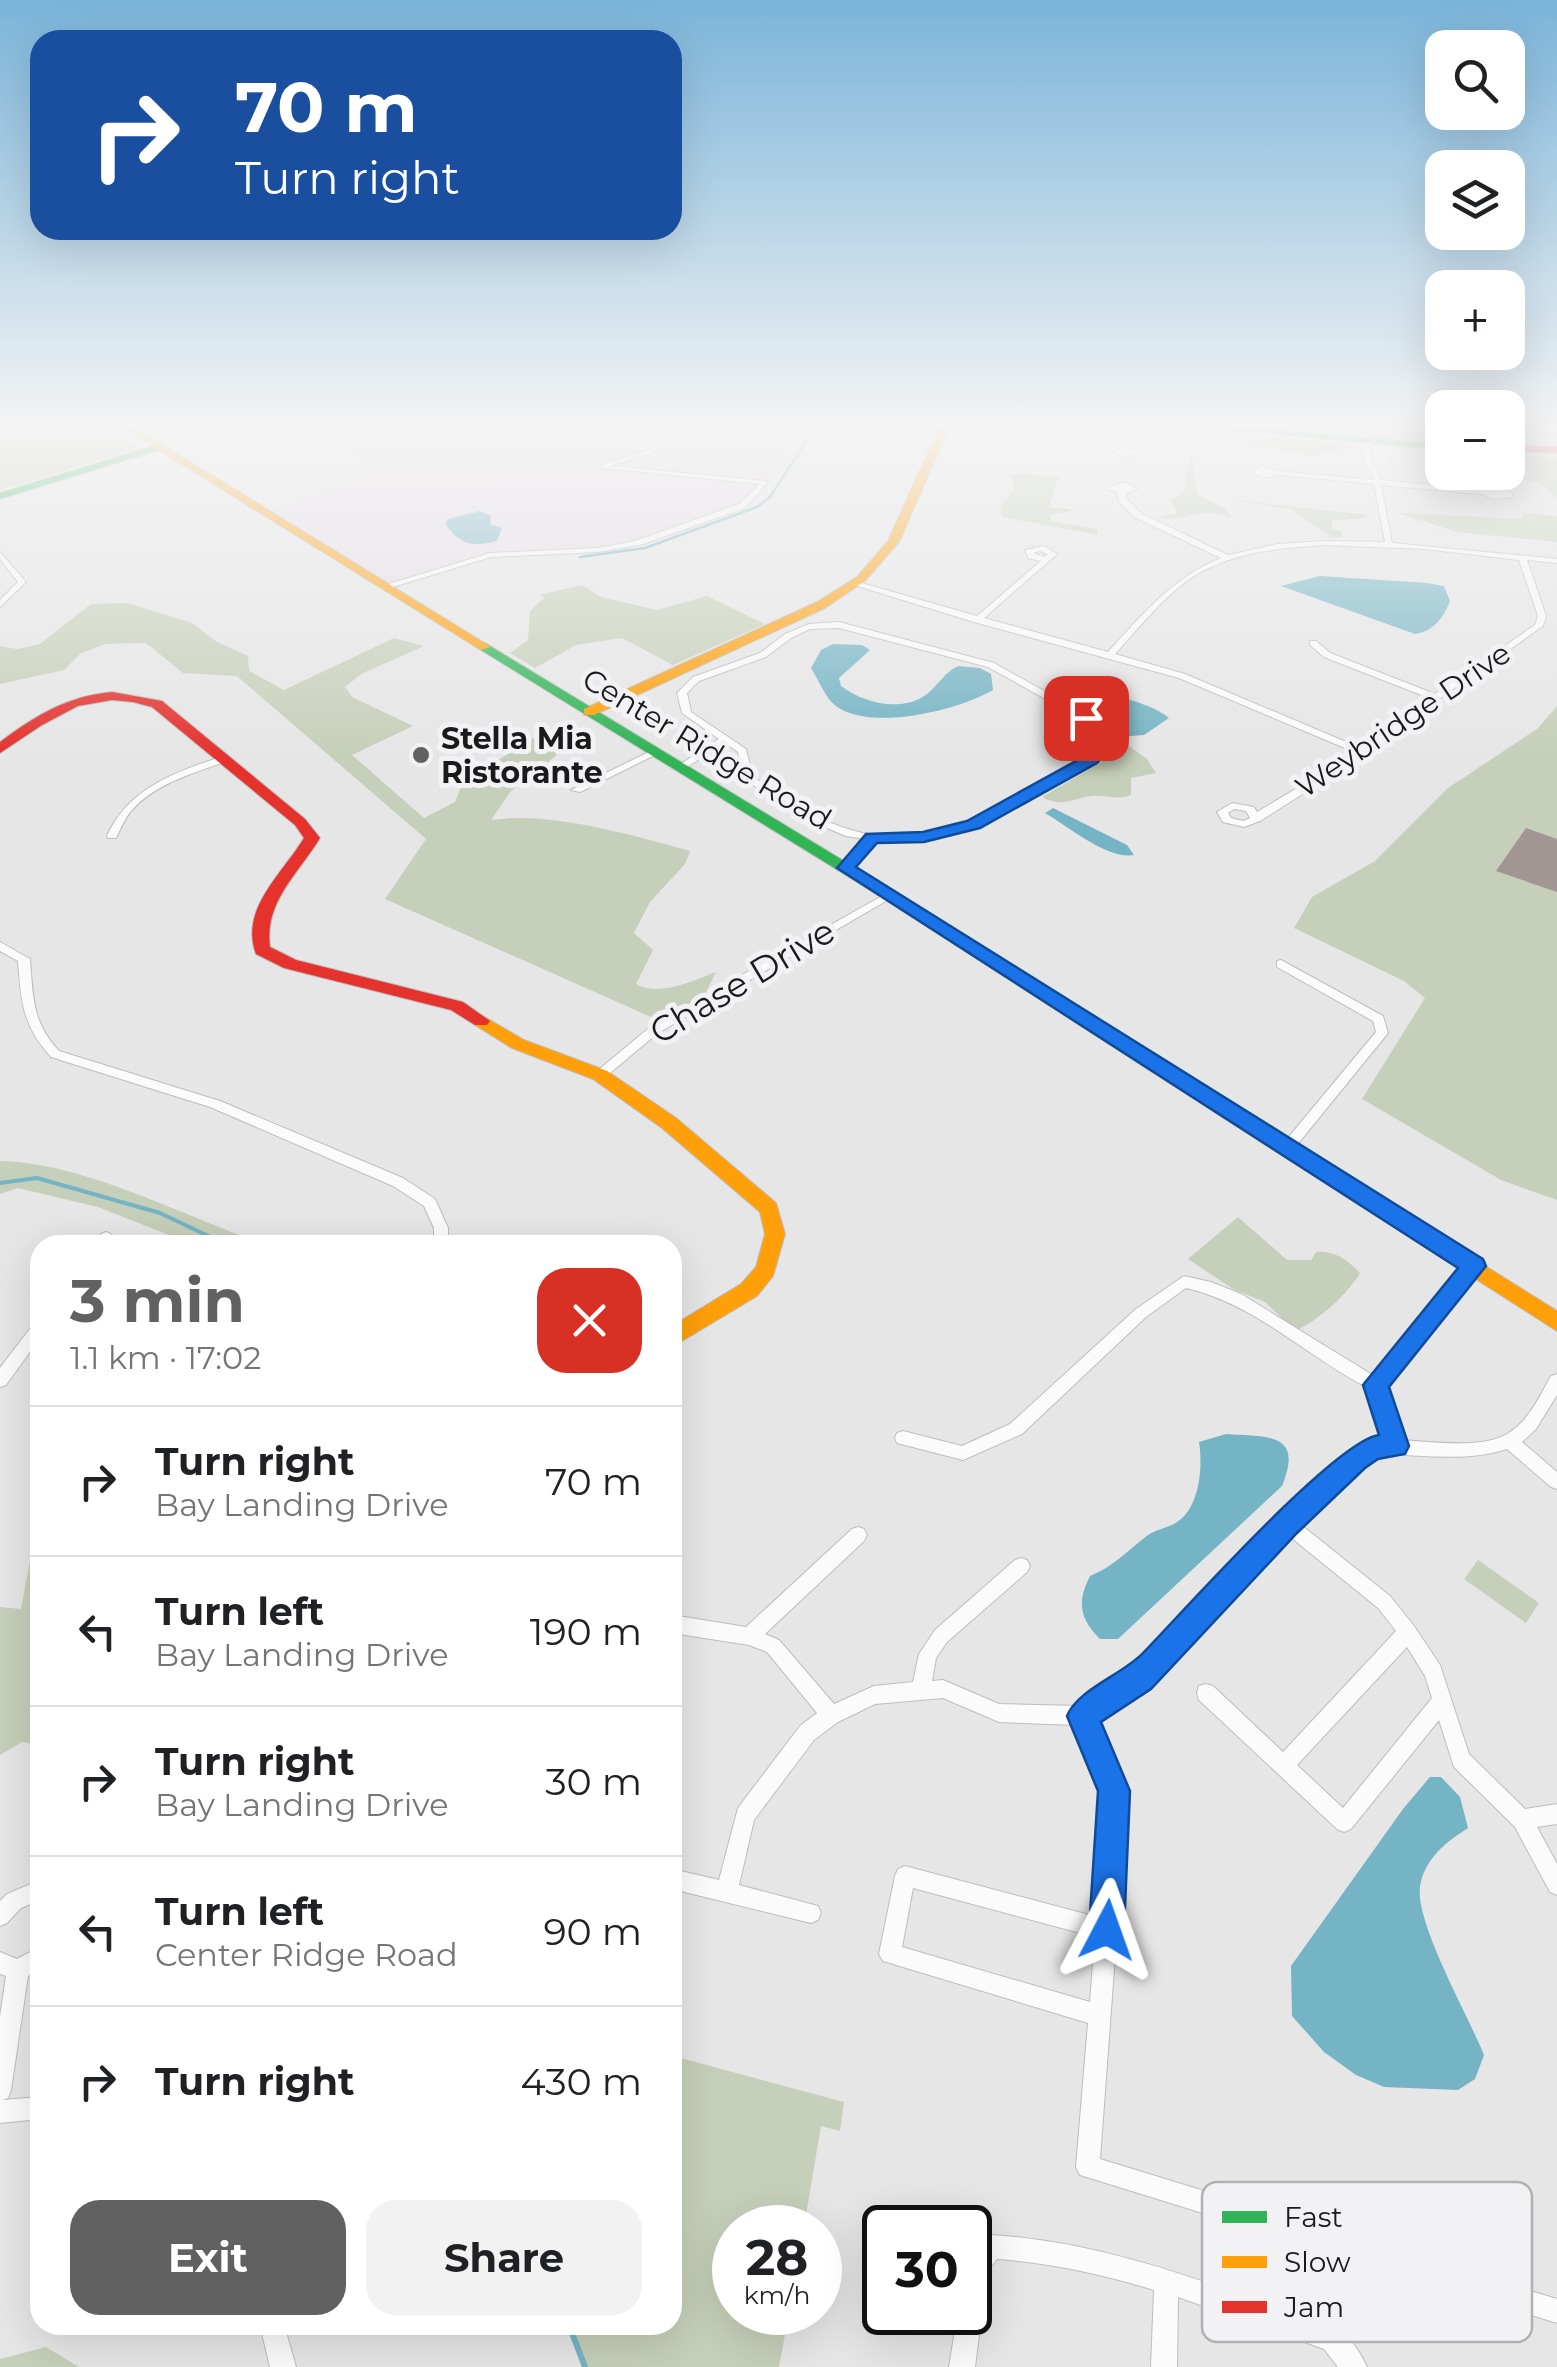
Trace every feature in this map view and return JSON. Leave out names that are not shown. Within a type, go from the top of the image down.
[{"type":"main road","name":"Center Ridge Road","points":[[302,536],[846,868],[1557,1322]]},
{"type":"main road","points":[[588,712],[828,602],[855,584],[894,536]]},
{"type":"main road","points":[[0,749],[46,713],[74,700],[134,693],[157,704],[300,822],[312,838],[302,861],[260,909],[254,930],[262,950],[290,964],[456,1006],[518,1044],[600,1074],[669,1124],[769,1208],[775,1234],[766,1270],[749,1290],[682,1332]]},
{"type":"street","points":[[383,587],[490,555],[626,546],[654,536]]},
{"type":"street","points":[[1182,536],[1228,558]]},
{"type":"street","points":[[1388,536],[1389,544]]},
{"type":"street","points":[[1109,656],[1198,571],[1228,558],[1315,544],[1389,544],[1557,561]]},
{"type":"street","points":[[0,554],[22,582],[0,605]]},
{"type":"street","points":[[977,620],[1042,564],[1044,558]]},
{"type":"street","name":"Weybridge Drive","points":[[1256,816],[1539,626],[1542,616],[1523,558]]},
{"type":"street","points":[[855,584],[1182,676],[1359,750]]},
{"type":"street","points":[[809,627],[856,627],[991,665],[1097,727],[1100,751],[1091,760],[974,825],[924,837],[872,838],[812,819],[753,781],[742,750],[726,739],[687,713],[682,693],[696,679],[763,655],[788,636],[809,627]]},
{"type":"street","points":[[739,643],[763,655]]},
{"type":"street","points":[[1313,643],[1327,655],[1434,698]]},
{"type":"street","points":[[681,767],[708,758],[710,748],[726,739]]},
{"type":"street","points":[[576,790],[656,752]]},
{"type":"street","points":[[112,836],[116,822],[150,790],[224,760]]},
{"type":"street","points":[[846,868],[872,838]]},
{"type":"street","name":"Chase Drive","points":[[600,1074],[654,1030],[889,895]]},
{"type":"street","points":[[0,946],[24,958],[26,1010],[37,1034],[55,1054],[234,1110],[398,1182],[430,1203],[442,1235]]},
{"type":"street","points":[[1281,964],[1380,1020],[1382,1033],[1287,1148]]},
{"type":"street","points":[[1376,1385],[1474,1266]]},
{"type":"street","points":[[903,1438],[963,1453],[1016,1429],[1141,1313],[1184,1282],[1210,1285],[1250,1305],[1347,1372],[1376,1385],[1396,1446]]},
{"type":"street","points":[[0,1380],[30,1340]]},
{"type":"street","points":[[727,1891],[745,1815],[808,1733],[831,1715],[874,1695],[943,1688],[999,1713],[1083,1716],[1140,1678],[1287,1524],[1364,1453],[1373,1447],[1462,1449],[1510,1442],[1551,1402],[1557,1381]]},
{"type":"street","points":[[1510,1442],[1557,1482]]},
{"type":"street","points":[[1287,1524],[1384,1602],[1408,1632],[1433,1672],[1462,1760],[1522,1820],[1554,1875]]},
{"type":"street","points":[[749,1636],[858,1534]]},
{"type":"street","points":[[922,1690],[928,1654],[941,1636],[1021,1566]]},
{"type":"street","points":[[682,1626],[749,1636],[773,1646],[831,1715]]},
{"type":"street","points":[[1284,1765],[1408,1632]]},
{"type":"street","points":[[1206,1692],[1344,1822],[1442,1701]]},
{"type":"street","points":[[1083,1716],[1114,1791],[1088,2167],[1202,2202]]},
{"type":"street","points":[[1522,1820],[1557,1814]]},
{"type":"street","points":[[1100,2016],[890,1954],[905,1876],[1107,1930]]},
{"type":"street","points":[[682,1881],[811,1913]]},
{"type":"street","points":[[0,1916],[14,1901],[30,1894]]},
{"type":"street","points":[[0,2090],[9,1967]]},
{"type":"street","points":[[0,2112],[30,2109]]},
{"type":"street","points":[[992,2247],[1018,2247],[1120,2268],[1202,2296]]},
{"type":"street","points":[[1164,2367],[1166,2284]]},
{"type":"street","points":[[1532,2303],[1557,2311]]},
{"type":"street","points":[[275,2335],[284,2367]]},
{"type":"street","points":[[962,2367],[967,2335]]},
{"type":"street","points":[[1334,2342],[1354,2367]]},
{"type":"shaded area","points":[[310,536],[664,536],[631,548],[489,557],[396,588]]},
{"type":"green space","points":[[1502,536],[1557,536],[1557,542]]},
{"type":"green space","points":[[582,585],[601,597],[657,610],[707,596],[765,624],[673,665],[622,638],[576,645],[535,668],[510,653],[528,640],[530,611],[545,597],[539,595]]},
{"type":"green space","points":[[127,603],[192,623],[217,642],[248,656],[249,671],[284,690],[394,638],[424,646],[361,674],[345,687],[352,697],[413,726],[352,755],[424,818],[455,802],[463,782],[543,732],[557,755],[511,791],[491,820],[565,822],[690,851],[685,864],[650,902],[634,933],[653,950],[636,984],[665,988],[716,972],[703,998],[660,1021],[385,899],[426,839],[237,676],[183,673],[146,643],[106,644],[81,653],[64,670],[0,684],[0,646],[17,649],[40,644],[91,604]]},
{"type":"green space","points":[[1557,706],[1557,1200],[1501,1180],[1362,1099],[1425,998],[1404,981],[1294,928],[1312,897],[1375,861],[1448,788],[1537,729]]},
{"type":"green space","points":[[1129,746],[1147,759],[1156,773],[1131,778],[1131,795],[1090,796],[1061,802],[1042,797]]},
{"type":"green space","points":[[0,1161],[30,1163],[93,1179],[240,1235],[169,1235],[98,1207],[18,1188],[0,1194]]},
{"type":"green space","points":[[1238,1217],[1287,1260],[1311,1260],[1316,1252],[1335,1254],[1360,1273],[1332,1306],[1295,1331],[1265,1302],[1233,1289],[1188,1259]]},
{"type":"green space","points":[[1478,1560],[1539,1603],[1526,1623],[1464,1579]]},
{"type":"green space","points":[[30,1561],[30,1743],[22,1742],[0,1755],[0,1607],[21,1609]]},
{"type":"green space","points":[[682,2058],[844,2102],[840,2131],[821,2126],[808,2205],[712,2205],[712,2335],[785,2335],[779,2367],[585,2367],[573,2335],[682,2335]]},
{"type":"green space","points":[[46,2347],[79,2367],[0,2367],[0,2359]]},
{"type":"water","points":[[499,536],[497,541],[481,544],[457,537]]},
{"type":"water","points":[[1320,576],[1444,586],[1450,601],[1437,623],[1415,634],[1281,586]]},
{"type":"water","points":[[833,644],[862,645],[870,650],[839,678],[841,686],[871,701],[895,704],[917,700],[958,666],[980,668],[991,674],[993,690],[959,705],[915,715],[892,718],[851,714],[832,703],[811,668],[821,650]]},
{"type":"water","points":[[1072,690],[1136,702],[1169,718],[1144,735],[1119,737],[1070,702]]},
{"type":"water","points":[[1053,808],[1127,845],[1134,855],[1112,852],[1088,841],[1045,813]]},
{"type":"water","points":[[1226,1434],[1268,1438],[1285,1447],[1288,1468],[1282,1486],[1118,1639],[1100,1639],[1082,1609],[1090,1576],[1148,1535],[1185,1515],[1198,1485],[1199,1442]]},
{"type":"water","points":[[1430,1777],[1441,1777],[1460,1797],[1468,1828],[1431,1860],[1420,1887],[1434,1946],[1484,2055],[1475,2079],[1458,2090],[1384,2087],[1356,2075],[1324,2052],[1292,2016],[1291,1966]]},
{"type":"building","points":[[1526,828],[1557,839],[1557,892],[1496,871]]},
{"type":"waterway","points":[[580,557],[645,548],[677,536]]},
{"type":"waterway","points":[[0,1183],[37,1178],[160,1213],[206,1235]]},
{"type":"waterway","points":[[573,2335],[585,2367]]},
{"type":"traffic: fast","points":[[485,647],[889,895],[1172,1076]]},
{"type":"traffic: slow","points":[[305,536],[485,647]]},
{"type":"traffic: slow","points":[[589,712],[821,605],[861,579],[895,536]]},
{"type":"traffic: slow","points":[[481,1021],[518,1044],[600,1075],[669,1123],[769,1208],[775,1234],[766,1270],[749,1290],[682,1332]]},
{"type":"traffic: slow","points":[[1172,1076],[1557,1322]]},
{"type":"traffic: jam","points":[[0,749],[37,722],[73,703],[112,696],[157,704],[300,822],[312,838],[267,904],[260,933],[262,950],[290,964],[457,1006],[481,1021]]},
{"type":"place","name":"Stella Mia Ristorante","points":[[421,755]]},
{"type":"route","points":[[1086,718],[1097,727],[1101,739],[1100,751],[1091,760],[974,825],[924,837],[872,838],[846,868],[1474,1266],[1376,1385],[1396,1446],[1373,1447],[1355,1460],[1287,1524],[1140,1678],[1083,1716],[1114,1791],[1107,1930]]}]
